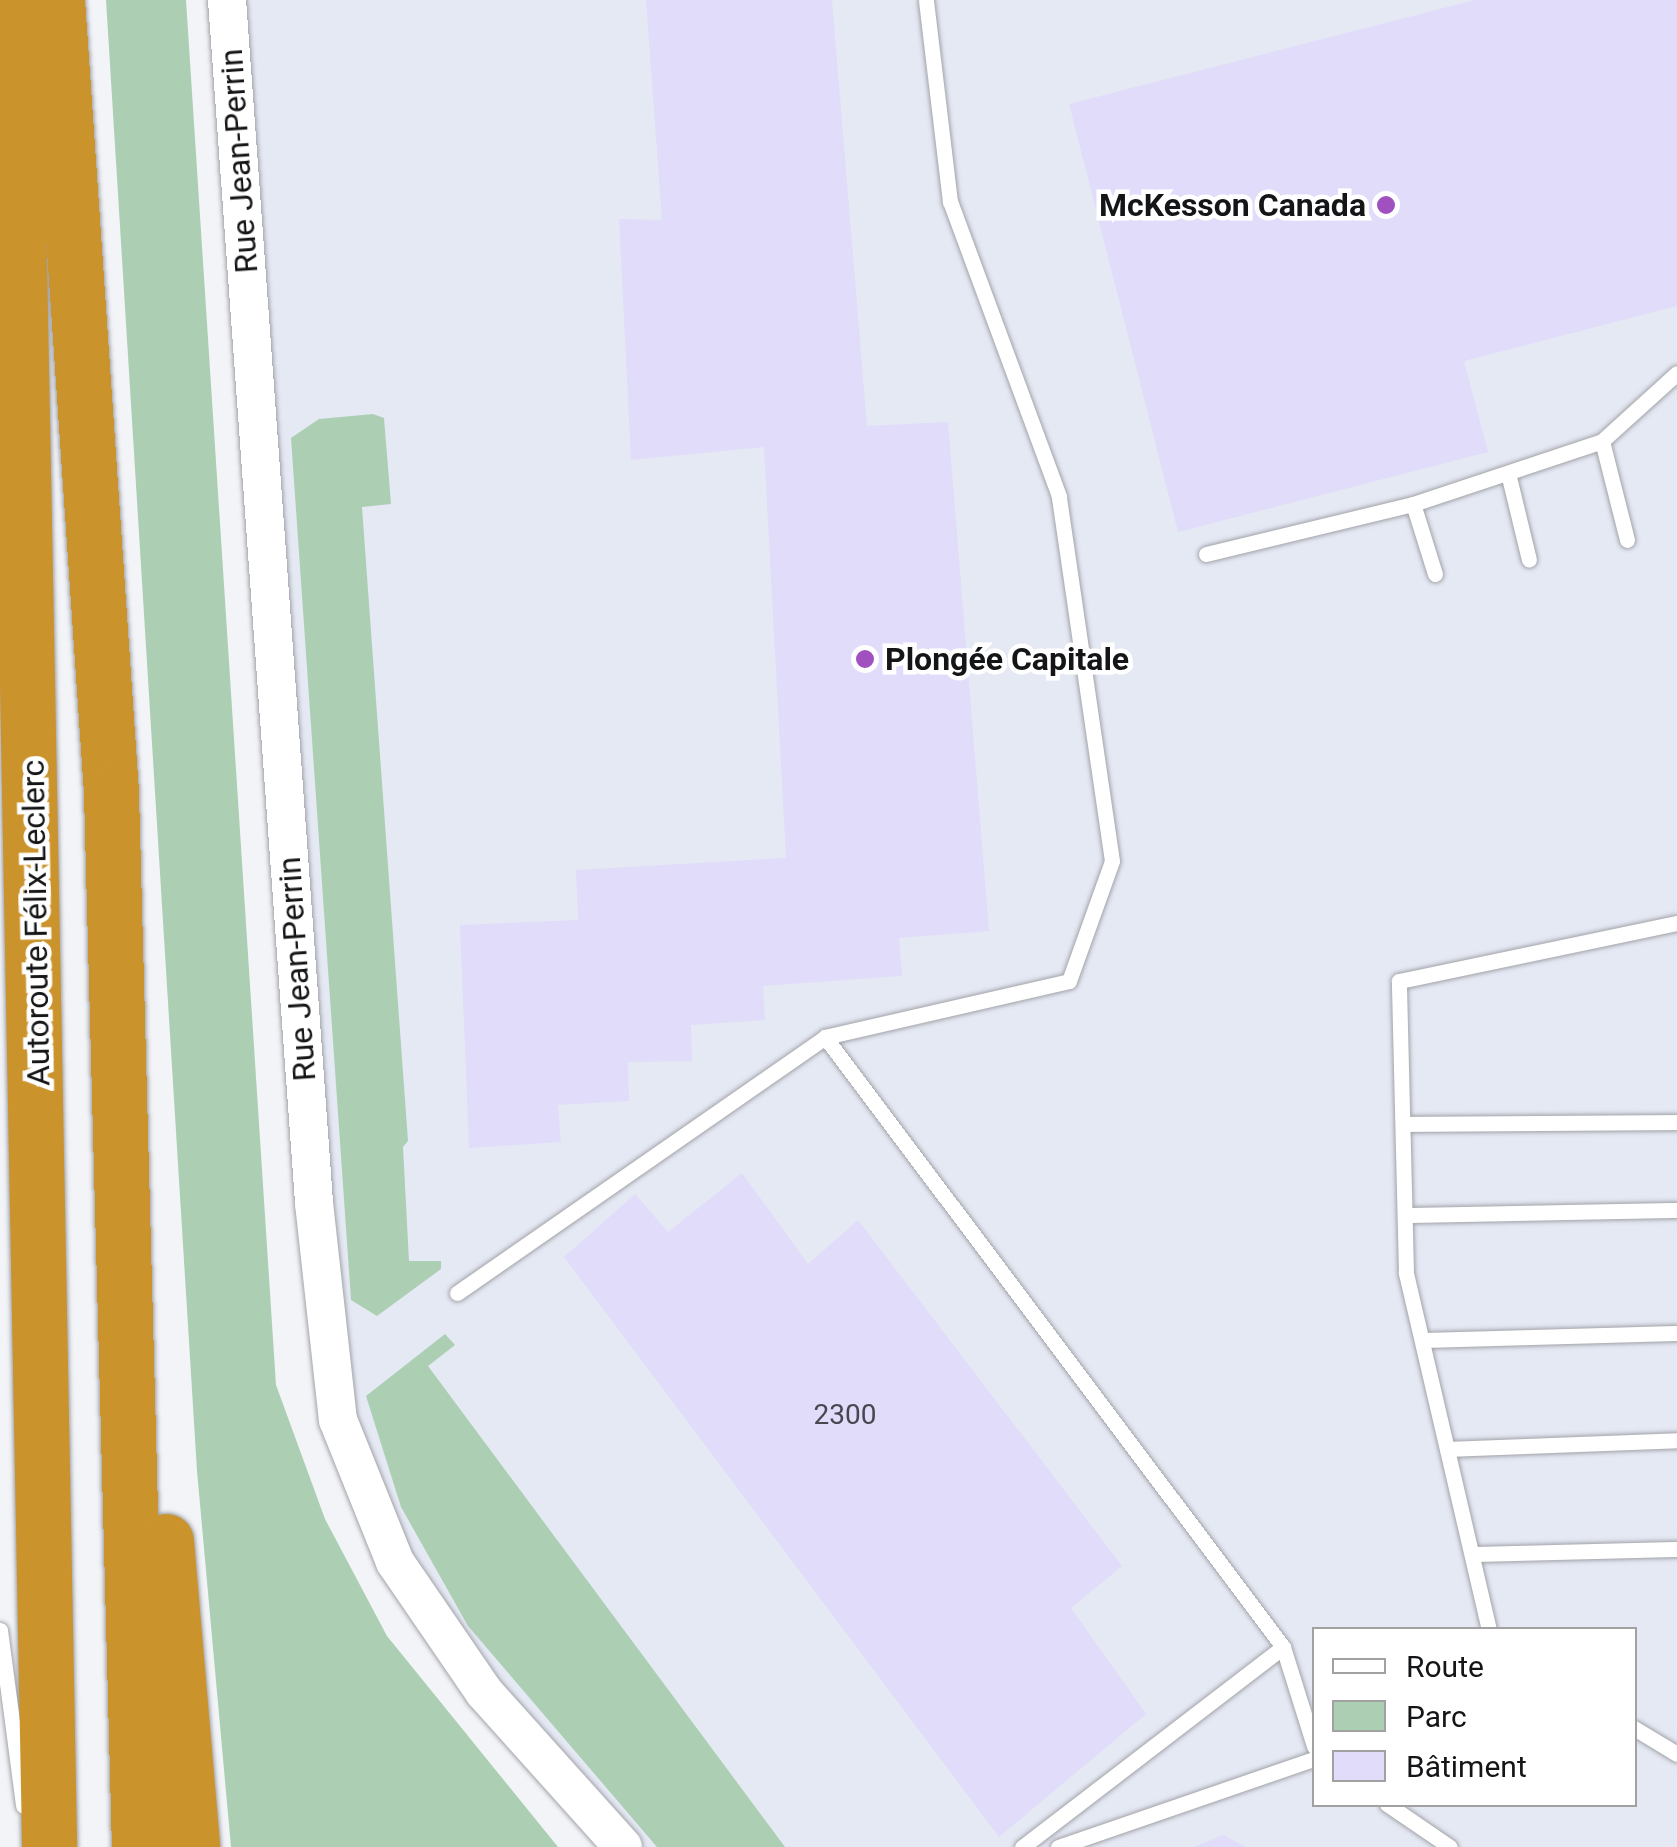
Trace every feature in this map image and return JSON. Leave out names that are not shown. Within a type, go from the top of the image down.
[{"type":"highway","name":"Autoroute Félix-Leclerc","points":[[14,0],[32,678],[37,1837]]},
{"type":"highway","points":[[57,0],[113,856],[192,1847]]},
{"type":"highway","points":[[113,856],[139,1847]]},
{"type":"street","name":"Rue Jean-Perrin","points":[[227,0],[314,1203],[338,1420],[396,1562],[484,1692],[623,1847]]},
{"type":"lane","points":[[457,1293],[825,1037],[1068,981],[1112,861],[1059,496],[950,202],[926,0]]},
{"type":"lane","points":[[1206,554],[1413,504],[1602,441],[1677,373]]},
{"type":"lane","points":[[1602,441],[1627,540]]},
{"type":"lane","points":[[1508,473],[1529,560]]},
{"type":"lane","points":[[1413,504],[1436,574]]},
{"type":"lane","points":[[9,771],[32,678]]},
{"type":"lane","points":[[1489,1627],[1406,1273],[1399,981],[1677,923]]},
{"type":"lane","points":[[825,1037],[1283,1647],[1312,1740]]},
{"type":"lane","points":[[1403,1124],[1677,1122]]},
{"type":"lane","points":[[1405,1215],[1677,1210]]},
{"type":"lane","points":[[1422,1340],[1677,1332]]},
{"type":"lane","points":[[1448,1450],[1677,1440]]},
{"type":"lane","points":[[1472,1554],[1677,1549]]},
{"type":"lane","points":[[0,1630],[37,1837]]},
{"type":"lane","points":[[1022,1847],[1283,1647]]},
{"type":"lane","points":[[1637,1730],[1677,1754]]},
{"type":"lane","points":[[1058,1847],[1312,1760]]},
{"type":"lane","points":[[1392,1807],[1450,1847]]},
{"type":"shaded area","points":[[227,0],[1677,0],[1677,1847],[623,1847],[484,1692],[338,1420]]},
{"type":"green space","points":[[106,0],[186,0],[276,1385],[325,1519],[387,1636],[558,1847],[231,1847],[197,1471]]},
{"type":"green space","points":[[373,414],[384,418],[391,504],[362,507],[408,1141],[403,1147],[409,1261],[441,1261],[441,1269],[377,1316],[351,1300],[291,438],[319,419]]},
{"type":"green space","points":[[445,1334],[455,1345],[428,1366],[785,1847],[657,1847],[468,1626],[401,1507],[366,1396]]},
{"type":"building","points":[[646,0],[832,0],[867,426],[948,422],[989,931],[899,938],[902,976],[763,986],[765,1020],[691,1025],[692,1061],[628,1062],[629,1101],[558,1105],[561,1142],[469,1148],[460,925],[578,920],[576,870],[786,858],[764,447],[631,460],[619,219],[662,220]]},
{"type":"building","name":"McKesson Canada","points":[[1475,0],[1677,0],[1677,306],[1464,361],[1488,452],[1178,532],[1069,104]]},
{"type":"building","points":[[742,1173],[808,1264],[858,1220],[1122,1566],[1071,1608],[1146,1714],[999,1837],[564,1257],[635,1194],[668,1232]]},
{"type":"building","points":[[1223,1835],[1246,1847],[1194,1847]]},
{"type":"place","name":"McKesson Canada","points":[[1386,205]]},
{"type":"place","name":"Plongée Capitale","points":[[865,659]]}]
